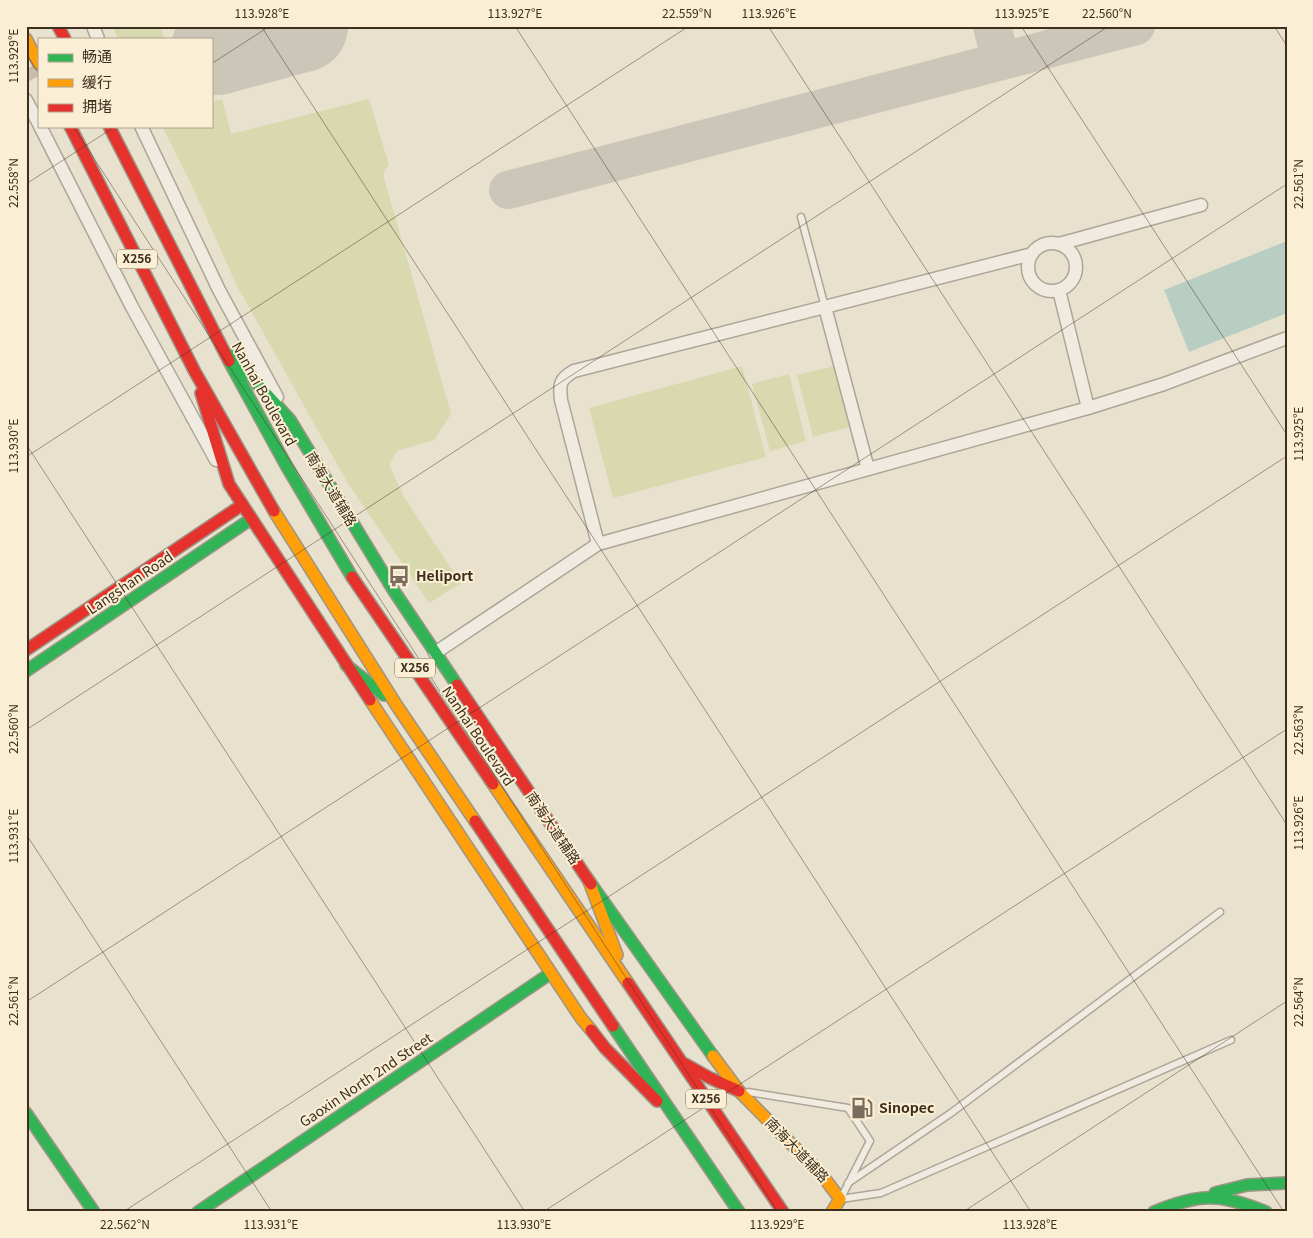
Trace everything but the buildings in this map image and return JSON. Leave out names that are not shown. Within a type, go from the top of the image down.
[{"type":"main road","points":[[58,26],[64,38]]},
{"type":"main road","points":[[70,26],[74,38]]},
{"type":"main road","points":[[26,39],[37,69]]},
{"type":"main road","points":[[26,61],[37,69]]},
{"type":"main road","name":"X256","points":[[69,128],[195,372],[293,543],[397,706],[739,1212]]},
{"type":"main road","name":"Nanhai Boulevard","points":[[110,128],[216,340],[304,497],[348,570],[782,1212]]},
{"type":"main road","points":[[216,340],[290,420]]},
{"type":"main road","points":[[195,372],[229,484],[346,666],[592,1033],[695,1145]]},
{"type":"main road","name":"南海大道辅路","points":[[290,420],[394,592],[589,881],[740,1091],[822,1175],[840,1199]]},
{"type":"main road","name":"Langshan Road","points":[[26,650],[242,505]]},
{"type":"main road","name":"Langshan Road","points":[[26,671],[251,519]]},
{"type":"main road","points":[[346,666],[397,706]]},
{"type":"main road","points":[[589,881],[630,987]]},
{"type":"main road","name":"Gaoxin North 2nd Street","points":[[198,1212],[551,973]]},
{"type":"main road","points":[[680,1060],[710,1078],[740,1091]]},
{"type":"main road","points":[[26,1113],[94,1212]]},
{"type":"main road","points":[[1154,1212],[1190,1198],[1208,1196],[1247,1185],[1287,1183]]},
{"type":"main road","points":[[1208,1196],[1241,1201],[1266,1212]]},
{"type":"main road","points":[[832,1212],[840,1199]]},
{"type":"street","points":[[93,26],[98,38]]},
{"type":"street","points":[[26,100],[38,123]]},
{"type":"street","points":[[41,128],[132,307],[229,484]]},
{"type":"street","name":"南海大道辅路","points":[[142,128],[219,290],[290,420]]},
{"type":"street","points":[[598,544],[559,387],[564,377],[574,371],[1032,254],[1044,244],[1059,244],[1201,206]]},
{"type":"street","points":[[1032,254],[1028,268],[1032,281],[1044,290],[1059,290],[1071,282],[1076,267],[1071,253],[1059,244]]},
{"type":"street","points":[[1059,290],[1088,408]]},
{"type":"street","points":[[825,307],[868,469]]},
{"type":"street","points":[[435,654],[598,544],[1088,408],[1164,384],[1287,338]]},
{"type":"lane","points":[[801,217],[825,307]]},
{"type":"lane","points":[[848,1183],[951,1113],[1220,912]]},
{"type":"lane","points":[[840,1199],[881,1193],[1231,1040]]},
{"type":"lane","points":[[740,1091],[848,1108],[870,1141],[840,1199]]},
{"type":"green space","points":[[113,26],[162,26],[165,38],[118,38]]},
{"type":"green space","points":[[222,99],[231,134],[369,99],[389,165],[383,174],[451,414],[434,440],[397,451],[389,465],[404,497],[461,583],[429,603],[349,485],[317,429],[236,284],[193,188],[163,128],[212,128],[212,102]]},
{"type":"green space","points":[[742,366],[766,457],[613,498],[589,408]]},
{"type":"green space","points":[[834,366],[849,427],[813,437],[797,375]]},
{"type":"green space","points":[[789,374],[806,441],[770,451],[752,384]]},
{"type":"shaded area","points":[[1287,241],[1287,313],[1189,352],[1164,290]]},
{"type":"taxiway","points":[[992,26],[1001,61]]},
{"type":"taxiway","points":[[508,190],[1136,26]]},
{"type":"runway","points":[[217,49],[302,26]]},
{"type":"tunnel","points":[[26,76],[38,70]]},
{"type":"traffic: fast","points":[[231,355],[290,420],[394,591],[457,685]]},
{"type":"traffic: fast","points":[[229,361],[287,467],[352,577]]},
{"type":"traffic: fast","points":[[26,671],[251,519]]},
{"type":"traffic: fast","points":[[346,665],[384,695]]},
{"type":"traffic: fast","points":[[591,884],[713,1056]]},
{"type":"traffic: fast","points":[[198,1212],[551,973]]},
{"type":"traffic: fast","points":[[613,1026],[739,1212]]},
{"type":"traffic: fast","points":[[26,1113],[94,1212]]},
{"type":"traffic: fast","points":[[1215,1193],[1247,1185],[1287,1183]]},
{"type":"traffic: fast","points":[[1154,1212],[1184,1201],[1210,1198],[1236,1201],[1266,1212]]},
{"type":"traffic: slow","points":[[26,39],[38,62]]},
{"type":"traffic: slow","points":[[274,511],[397,706],[475,821]]},
{"type":"traffic: slow","points":[[370,700],[581,1018],[591,1030]]},
{"type":"traffic: slow","points":[[493,784],[628,983]]},
{"type":"traffic: slow","points":[[589,881],[617,955]]},
{"type":"traffic: slow","points":[[713,1056],[739,1091],[822,1175],[840,1199],[832,1212]]},
{"type":"traffic: jam","points":[[58,26],[64,38]]},
{"type":"traffic: jam","points":[[71,128],[195,372],[274,511]]},
{"type":"traffic: jam","points":[[110,128],[229,361]]},
{"type":"traffic: jam","points":[[201,393],[229,484],[370,700]]},
{"type":"traffic: jam","points":[[26,650],[242,505]]},
{"type":"traffic: jam","points":[[352,577],[493,784]]},
{"type":"traffic: jam","points":[[457,685],[591,884]]},
{"type":"traffic: jam","points":[[475,821],[613,1026]]},
{"type":"traffic: jam","points":[[628,983],[783,1212]]},
{"type":"traffic: jam","points":[[591,1030],[605,1048],[657,1101]]},
{"type":"traffic: jam","points":[[685,1064],[739,1091]]},
{"type":"place","name":"Heliport","points":[[399,576]]},
{"type":"place","name":"Sinopec","points":[[862,1108]]}]
